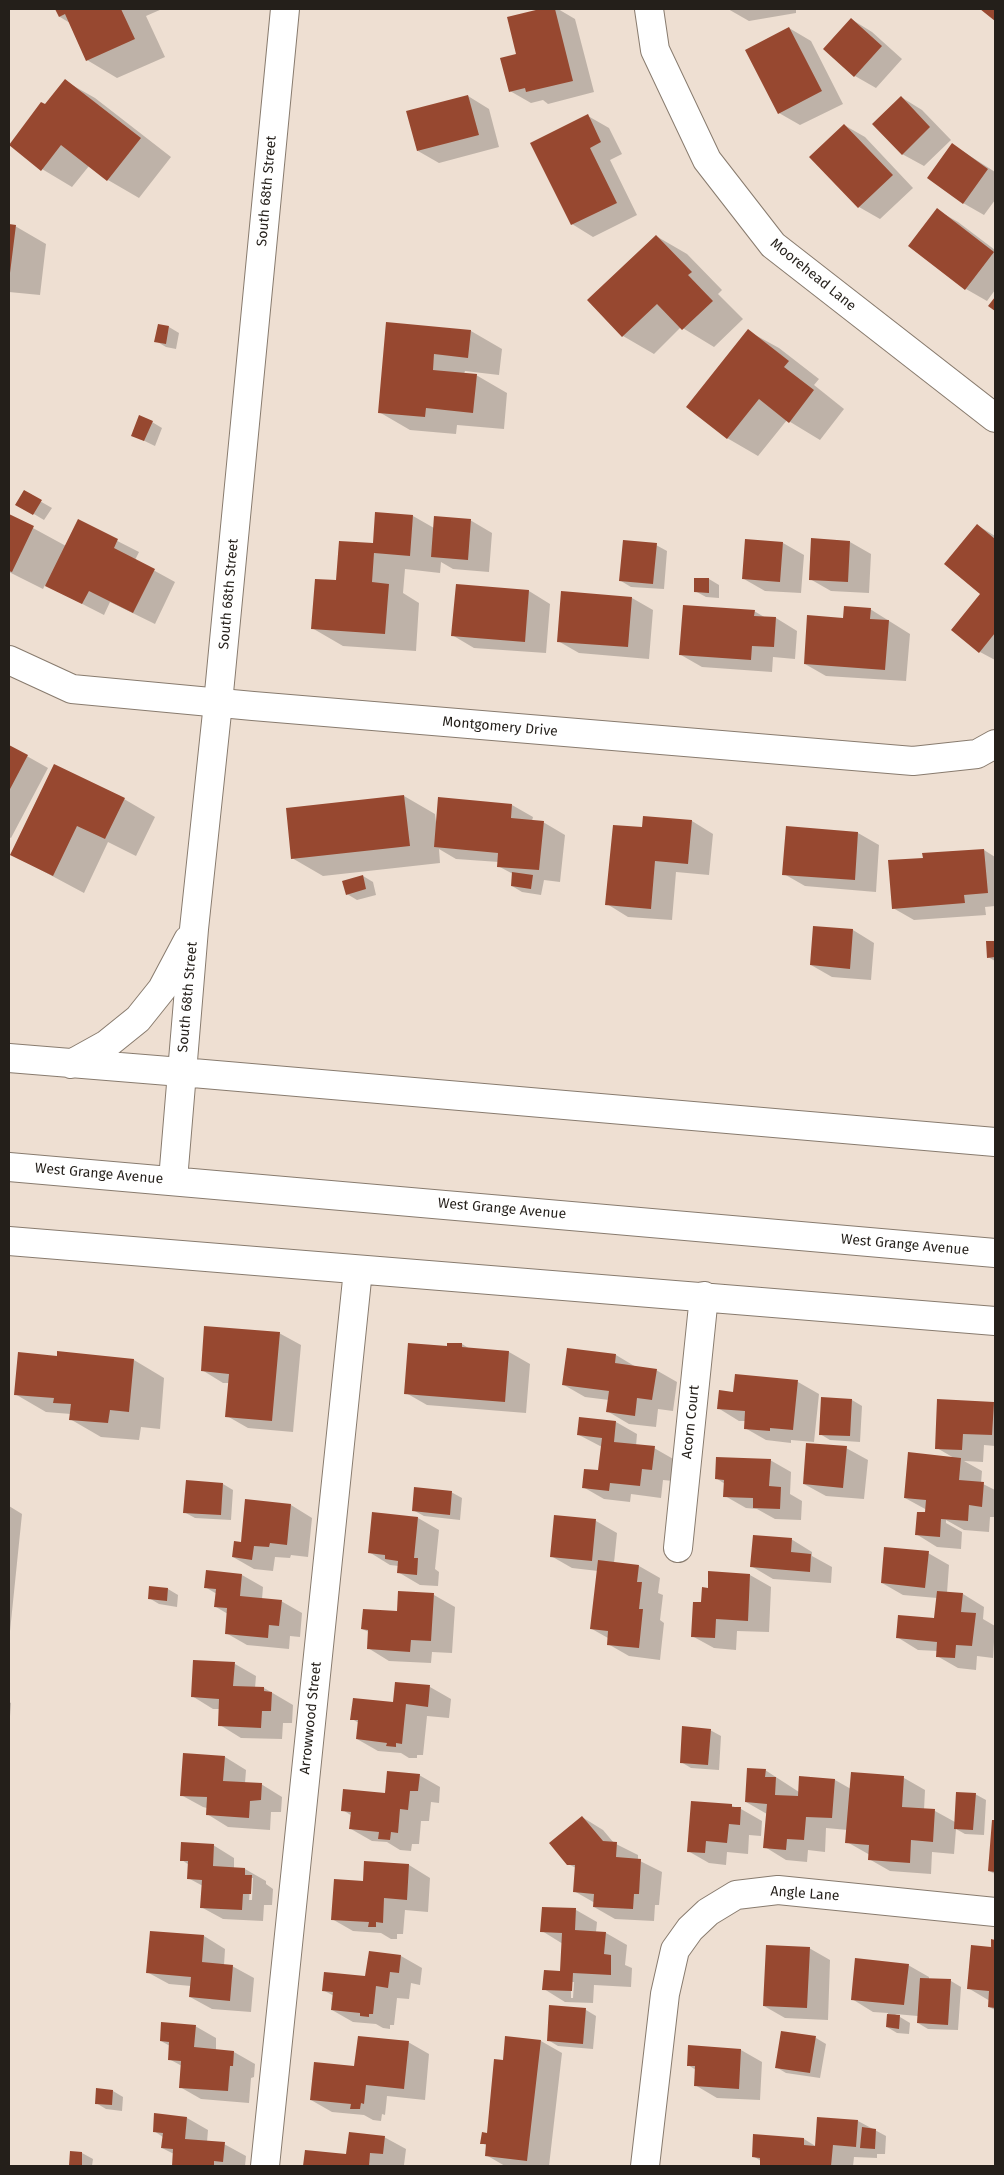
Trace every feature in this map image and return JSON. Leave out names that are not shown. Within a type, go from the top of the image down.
[{"type":"street","name":"South 68th Street","points":[[173,1180],[194,930],[218,703],[285,9]]},
{"type":"street","name":"Moorehead Lane","points":[[649,9],[655,50],[707,160],[773,245],[995,418]]},
{"type":"street","name":"Montgomery Drive","points":[[9,660],[72,689],[218,703],[912,761],[977,754],[995,744]]},
{"type":"street","points":[[71,1064],[108,1044],[138,1019],[162,989],[194,930]]},
{"type":"street","points":[[9,1058],[995,1142]]},
{"type":"street","name":"West Grange Avenue","points":[[9,1167],[995,1253]]},
{"type":"street","points":[[9,1240],[358,1270],[995,1320]]},
{"type":"street","name":"Arrowwood Street","points":[[265,2166],[358,1270]]},
{"type":"street","name":"Acorn Court","points":[[678,1548],[704,1296]]},
{"type":"street","name":"Angle Lane","points":[[645,2166],[665,1994],[675,1950],[690,1929],[708,1912],[736,1895],[778,1890],[995,1912]]},
{"type":"building","points":[[55,9],[121,9],[135,39],[86,61],[65,14],[59,17]]},
{"type":"building","points":[[540,9],[555,9],[573,81],[526,92],[525,88],[509,92],[500,58],[516,54],[507,17]]},
{"type":"building","points":[[980,9],[995,9],[995,21]]},
{"type":"building","points":[[851,18],[882,46],[854,77],[823,49]]},
{"type":"building","points":[[789,27],[822,91],[778,114],[745,50]]},
{"type":"building","points":[[65,79],[141,138],[107,181],[61,145],[41,171],[9,145],[41,102],[45,104]]},
{"type":"building","points":[[468,95],[479,135],[417,151],[406,111]]},
{"type":"building","points":[[901,96],[930,127],[902,155],[872,124]]},
{"type":"building","points":[[588,114],[601,142],[590,148],[617,203],[571,225],[530,143]]},
{"type":"building","points":[[844,124],[893,175],[858,208],[809,157]]},
{"type":"building","points":[[952,143],[988,169],[963,204],[927,178]]},
{"type":"building","points":[[937,208],[994,252],[965,290],[908,246]]},
{"type":"building","points":[[9,224],[16,225],[10,273],[9,273]]},
{"type":"building","points":[[656,235],[692,272],[688,275],[713,301],[682,330],[657,304],[622,337],[587,300]]},
{"type":"building","points":[[995,297],[995,311],[988,306]]},
{"type":"building","points":[[386,322],[471,330],[468,358],[434,354],[433,370],[477,374],[473,413],[426,408],[425,417],[378,413]]},
{"type":"building","points":[[158,324],[169,326],[166,344],[154,342]]},
{"type":"building","points":[[748,329],[789,361],[784,367],[814,390],[789,423],[759,399],[727,439],[686,407]]},
{"type":"building","points":[[139,415],[153,421],[144,441],[131,436]]},
{"type":"building","points":[[24,490],[42,500],[33,515],[15,505]]},
{"type":"building","points":[[375,512],[413,515],[410,556],[374,553],[372,582],[389,584],[385,634],[311,629],[315,579],[336,580],[339,541],[373,543]]},
{"type":"building","points":[[9,514],[34,526],[12,572],[9,571]]},
{"type":"building","points":[[434,516],[471,519],[468,560],[431,557]]},
{"type":"building","points":[[78,519],[118,539],[114,548],[155,569],[133,613],[89,591],[82,604],[45,586]]},
{"type":"building","points":[[977,524],[995,539],[995,633],[979,653],[951,630],[980,594],[944,564]]},
{"type":"building","points":[[811,538],[850,541],[848,582],[809,580]]},
{"type":"building","points":[[745,539],[783,542],[780,582],[742,579]]},
{"type":"building","points":[[623,540],[657,543],[653,584],[619,581]]},
{"type":"building","points":[[694,578],[709,578],[709,593],[694,592]]},
{"type":"building","points":[[456,584],[529,590],[525,642],[451,636]]},
{"type":"building","points":[[561,591],[632,597],[628,647],[557,642]]},
{"type":"building","points":[[683,605],[755,610],[754,616],[776,617],[774,647],[752,646],[751,660],[679,655]]},
{"type":"building","points":[[844,606],[871,608],[870,619],[889,620],[885,670],[804,664],[807,615],[843,618]]},
{"type":"building","points":[[9,745],[28,755],[9,791]]},
{"type":"building","points":[[54,764],[125,798],[105,839],[77,826],[53,876],[10,855]]},
{"type":"building","points":[[404,795],[410,846],[291,859],[286,808]]},
{"type":"building","points":[[438,797],[512,804],[511,818],[544,821],[539,870],[497,867],[498,853],[434,847]]},
{"type":"building","points":[[643,816],[692,820],[688,864],[655,861],[651,909],[605,905],[613,825],[642,827]]},
{"type":"building","points":[[786,826],[858,832],[855,880],[782,875]]},
{"type":"building","points":[[984,849],[988,893],[964,895],[965,903],[892,909],[888,860],[923,858],[922,853]]},
{"type":"building","points":[[512,872],[533,875],[531,889],[511,886]]},
{"type":"building","points":[[363,875],[366,889],[346,895],[342,881]]},
{"type":"building","points":[[813,926],[853,929],[850,969],[810,965]]},
{"type":"building","points":[[986,941],[995,941],[995,957],[987,958]]},
{"type":"building","points":[[204,1326],[280,1332],[272,1421],[225,1417],[229,1374],[201,1371]]},
{"type":"building","points":[[408,1343],[447,1346],[447,1343],[462,1343],[462,1347],[509,1351],[505,1402],[404,1394]]},
{"type":"building","points":[[567,1348],[616,1354],[615,1363],[657,1369],[652,1400],[637,1398],[635,1416],[606,1412],[609,1391],[562,1385]]},
{"type":"building","points":[[57,1351],[134,1359],[129,1412],[110,1410],[108,1423],[69,1420],[71,1404],[53,1403],[54,1398],[14,1395],[18,1352],[57,1356]]},
{"type":"building","points":[[735,1374],[798,1380],[793,1430],[770,1428],[770,1431],[744,1429],[745,1411],[717,1409],[719,1390],[733,1392]]},
{"type":"building","points":[[821,1397],[852,1399],[850,1436],[819,1435]]},
{"type":"building","points":[[937,1399],[994,1402],[992,1435],[963,1434],[962,1450],[935,1449]]},
{"type":"building","points":[[579,1417],[616,1421],[614,1442],[655,1446],[652,1470],[642,1469],[640,1486],[610,1483],[609,1491],[582,1488],[584,1469],[598,1470],[602,1438],[577,1435]]},
{"type":"building","points":[[806,1443],[847,1446],[843,1488],[803,1484]]},
{"type":"building","points":[[908,1452],[961,1458],[959,1480],[984,1482],[982,1507],[969,1505],[968,1521],[941,1519],[940,1537],[915,1535],[917,1512],[925,1512],[926,1500],[904,1498]]},
{"type":"building","points":[[716,1457],[771,1459],[769,1486],[781,1487],[780,1509],[753,1508],[753,1498],[723,1497],[724,1480],[715,1479]]},
{"type":"building","points":[[186,1480],[223,1483],[221,1515],[183,1513]]},
{"type":"building","points":[[414,1487],[452,1491],[450,1515],[412,1511]]},
{"type":"building","points":[[245,1499],[291,1504],[287,1545],[270,1543],[269,1547],[254,1546],[252,1560],[232,1557],[234,1541],[241,1542]]},
{"type":"building","points":[[372,1512],[418,1517],[414,1558],[418,1558],[417,1575],[397,1573],[398,1561],[385,1559],[385,1555],[368,1553]]},
{"type":"building","points":[[554,1515],[596,1519],[592,1561],[550,1557]]},
{"type":"building","points":[[753,1535],[792,1538],[791,1552],[811,1554],[810,1572],[750,1567]]},
{"type":"building","points":[[884,1547],[929,1551],[925,1588],[881,1583]]},
{"type":"building","points":[[598,1560],[639,1565],[637,1582],[642,1582],[639,1609],[643,1609],[639,1648],[607,1645],[608,1631],[590,1629]]},
{"type":"building","points":[[206,1570],[242,1574],[240,1596],[282,1600],[279,1626],[269,1625],[268,1638],[225,1634],[227,1608],[214,1607],[216,1589],[204,1588]]},
{"type":"building","points":[[708,1571],[750,1574],[748,1621],[716,1619],[715,1638],[691,1637],[693,1602],[701,1602],[702,1587],[708,1588]]},
{"type":"building","points":[[149,1586],[168,1588],[167,1601],[148,1599]]},
{"type":"building","points":[[398,1591],[434,1593],[431,1641],[411,1640],[410,1652],[367,1649],[368,1630],[361,1629],[363,1609],[397,1611]]},
{"type":"building","points":[[937,1591],[963,1593],[961,1612],[976,1613],[972,1646],[956,1645],[955,1658],[936,1657],[937,1642],[896,1638],[898,1615],[934,1618]]},
{"type":"building","points":[[193,1660],[235,1662],[233,1686],[264,1687],[264,1691],[272,1692],[271,1711],[262,1711],[261,1728],[218,1726],[219,1699],[191,1697]]},
{"type":"building","points":[[395,1682],[430,1685],[428,1707],[406,1704],[402,1744],[396,1743],[396,1747],[386,1746],[387,1743],[356,1739],[358,1720],[350,1720],[353,1698],[393,1702]]},
{"type":"building","points":[[682,1726],[711,1729],[708,1765],[680,1763]]},
{"type":"building","points":[[183,1753],[225,1756],[223,1781],[262,1783],[261,1800],[250,1801],[249,1818],[206,1815],[207,1797],[180,1796]]},
{"type":"building","points":[[747,1768],[766,1769],[765,1777],[776,1777],[775,1795],[798,1796],[799,1776],[835,1779],[832,1818],[806,1817],[804,1840],[787,1839],[786,1850],[763,1848],[767,1804],[745,1802]]},
{"type":"building","points":[[387,1771],[420,1774],[418,1791],[410,1791],[408,1810],[400,1809],[398,1833],[391,1832],[390,1840],[378,1839],[379,1832],[349,1829],[351,1812],[341,1811],[343,1789],[385,1793]]},
{"type":"building","points":[[851,1772],[904,1776],[902,1807],[935,1809],[933,1842],[911,1840],[910,1863],[868,1860],[869,1845],[845,1843]]},
{"type":"building","points":[[956,1792],[976,1793],[973,1830],[954,1829]]},
{"type":"building","points":[[691,1801],[732,1804],[732,1807],[741,1807],[740,1825],[729,1824],[727,1843],[706,1841],[705,1853],[687,1852]]},
{"type":"building","points":[[582,1816],[603,1841],[617,1842],[616,1857],[641,1859],[639,1894],[634,1894],[633,1909],[593,1907],[594,1894],[573,1892],[575,1865],[567,1865],[549,1843]]},
{"type":"building","points":[[992,1820],[995,1820],[995,1872],[988,1871]]},
{"type":"building","points":[[181,1842],[214,1844],[213,1866],[245,1868],[245,1875],[252,1875],[251,1894],[243,1894],[242,1910],[200,1908],[202,1880],[187,1879],[188,1861],[180,1861]]},
{"type":"building","points":[[364,1861],[409,1864],[407,1900],[384,1898],[383,1923],[376,1922],[376,1927],[368,1927],[369,1922],[331,1920],[334,1879],[363,1881]]},
{"type":"building","points":[[542,1907],[576,1908],[575,1930],[606,1932],[604,1954],[611,1955],[611,1975],[573,1973],[572,1991],[542,1990],[544,1970],[560,1971],[562,1933],[540,1932]]},
{"type":"building","points":[[150,1931],[204,1935],[202,1962],[233,1965],[230,2001],[189,1997],[191,1977],[146,1973]]},
{"type":"building","points":[[991,1939],[995,1940],[995,2008],[988,2007],[989,1991],[967,1989],[971,1945],[991,1947]]},
{"type":"building","points":[[766,1945],[810,1947],[807,2008],[763,2006]]},
{"type":"building","points":[[369,1951],[401,1955],[399,1973],[390,1972],[388,1988],[376,1986],[373,2014],[369,2014],[369,2017],[360,2016],[360,2013],[331,2010],[333,1992],[322,1991],[324,1972],[365,1976]]},
{"type":"building","points":[[855,1958],[909,1964],[904,2005],[851,2000]]},
{"type":"building","points":[[920,1978],[951,1979],[948,2025],[917,2023]]},
{"type":"building","points":[[549,2005],[586,2008],[583,2044],[547,2041]]},
{"type":"building","points":[[887,2014],[900,2015],[899,2029],[886,2027]]},
{"type":"building","points":[[161,2022],[196,2025],[194,2047],[234,2051],[233,2066],[230,2066],[228,2091],[179,2088],[181,2061],[168,2060],[169,2042],[160,2041]]},
{"type":"building","points":[[781,2031],[816,2036],[810,2073],[775,2068]]},
{"type":"building","points":[[358,2036],[409,2041],[404,2089],[366,2085],[364,2104],[361,2103],[360,2109],[350,2109],[351,2104],[310,2100],[314,2062],[354,2066]]},
{"type":"building","points":[[505,2036],[541,2040],[527,2161],[485,2156],[486,2144],[480,2144],[482,2132],[487,2133],[494,2059],[503,2060]]},
{"type":"building","points":[[688,2045],[741,2049],[739,2089],[694,2086],[695,2066],[687,2066]]},
{"type":"building","points":[[96,2088],[113,2090],[112,2105],[95,2104]]},
{"type":"building","points":[[154,2113],[187,2117],[185,2139],[225,2142],[223,2162],[214,2161],[214,2166],[172,2166],[173,2149],[161,2148],[163,2133],[153,2132]]},
{"type":"building","points":[[817,2117],[858,2120],[856,2147],[833,2145],[831,2166],[760,2166],[760,2158],[752,2157],[753,2134],[804,2138],[804,2145],[815,2146]]},
{"type":"building","points":[[862,2127],[876,2129],[875,2149],[860,2148]]},
{"type":"building","points":[[349,2132],[385,2136],[383,2154],[370,2153],[369,2166],[303,2166],[305,2150],[346,2154]]},
{"type":"building","points":[[70,2151],[82,2152],[82,2166],[69,2166]]}]
